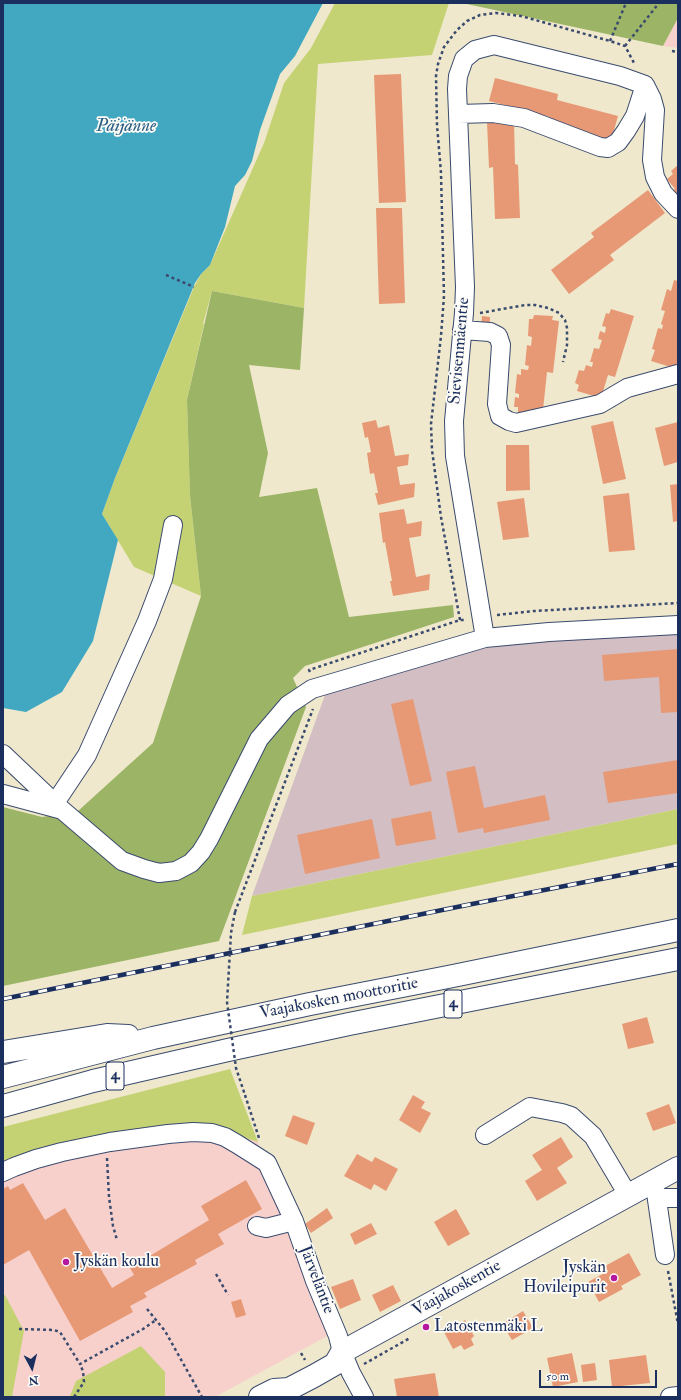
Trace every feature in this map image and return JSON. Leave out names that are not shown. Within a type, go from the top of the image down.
[{"type":"main road","name":"Vaajakosken moottoritie","points":[[3,1077],[153,1038],[310,1004],[678,930]]},
{"type":"main road","name":"Vaajakosken moottoritie","points":[[3,1106],[93,1081],[228,1050],[349,1024],[678,959]]},
{"type":"main road","points":[[3,1052],[108,1035],[153,1038]]},
{"type":"main road","name":"Vaajakoskentie","points":[[267,1393],[290,1389],[335,1364],[342,1352],[628,1195],[654,1190],[678,1168]]},
{"type":"street","name":"Sievisenmäentie","points":[[485,638],[454,456],[454,421],[465,287],[457,89],[458,76],[464,59],[475,50],[494,45],[620,76],[645,85]]},
{"type":"street","points":[[458,114],[493,113],[524,118],[600,147],[608,148],[618,142],[626,132],[635,116],[645,85]]},
{"type":"street","points":[[645,85],[652,99],[655,110],[652,160],[655,176],[663,193],[678,209]]},
{"type":"street","points":[[463,322],[498,336],[501,345],[497,404],[500,416],[508,422],[516,423],[600,404],[627,388],[678,374]]},
{"type":"street","points":[[58,806],[87,755],[147,621],[163,579],[173,525]]},
{"type":"street","points":[[3,754],[58,806],[122,861],[159,873],[176,871],[191,863],[201,852],[259,739],[288,705],[312,689],[485,638],[549,632],[678,625]]},
{"type":"street","points":[[3,794],[58,806]]},
{"type":"street","points":[[485,1135],[530,1107],[571,1116],[593,1136],[628,1195]]},
{"type":"street","points":[[3,1172],[36,1158],[110,1142],[174,1133],[193,1132],[212,1133],[225,1137],[267,1163]]},
{"type":"street","name":"Järveläntie","points":[[267,1163],[294,1222],[315,1281],[338,1336],[350,1373],[364,1397]]},
{"type":"street","points":[[665,1255],[654,1190],[678,1198]]},
{"type":"street","points":[[257,1226],[266,1228],[294,1222]]},
{"type":"street","points":[[670,1397],[678,1396]]},
{"type":"path","points":[[610,41],[626,3]]},
{"type":"path","points":[[624,46],[659,3]]},
{"type":"path","points":[[672,51],[678,52]]},
{"type":"path","points":[[166,276],[194,287]]},
{"type":"path","points":[[443,312],[463,322],[477,313],[525,305],[548,308],[558,313],[566,320],[567,345],[563,362]]},
{"type":"path","points":[[267,1163],[236,1068],[227,1002],[231,933],[235,912],[313,709],[312,689]]},
{"type":"path","points":[[110,1142],[110,1150],[107,1158],[108,1197],[117,1240]]},
{"type":"path","points":[[665,1255],[678,1324]]},
{"type":"path","points":[[216,1274],[228,1295]]},
{"type":"path","points":[[147,1309],[165,1331],[202,1397]]},
{"type":"path","points":[[80,1364],[143,1329],[156,1320]]},
{"type":"path","points":[[18,1328],[54,1330],[60,1332],[83,1370],[84,1382],[74,1397]]},
{"type":"shaded area","points":[[678,18],[678,48],[663,46]]},
{"type":"shaded area","points":[[678,633],[678,809],[252,896],[325,695],[486,648],[550,640]]},
{"type":"shaded area","points":[[205,1125],[258,1142],[331,1334],[215,1397],[3,1397],[3,1171],[50,1145]]},
{"type":"green space","points":[[335,3],[449,3],[432,55],[318,64],[304,308],[212,291],[203,324],[187,400],[190,496],[201,596],[134,567],[102,514],[115,478],[194,287],[201,274],[210,265],[264,143],[284,83],[311,48]]},
{"type":"green space","points":[[462,3],[678,3],[678,18],[663,46]]},
{"type":"green space","points":[[212,291],[304,308],[300,370],[249,365],[268,453],[259,497],[317,488],[349,617],[453,605],[454,617],[305,666],[293,678],[306,707],[219,941],[3,986],[3,807],[42,817],[78,811],[153,743],[201,596],[190,496],[187,400]]},
{"type":"green space","points":[[678,809],[678,844],[242,935],[252,896]]},
{"type":"green space","points":[[230,1069],[258,1142],[205,1125],[50,1145],[3,1171],[3,1127]]},
{"type":"green space","points":[[3,1295],[5,1295],[24,1331],[12,1397],[3,1397]]},
{"type":"green space","points":[[141,1346],[165,1372],[165,1397],[70,1396],[76,1381]]},
{"type":"water","name":"Päijänne","points":[[3,3],[323,3],[295,56],[280,74],[260,130],[252,161],[245,175],[235,186],[225,227],[210,265],[195,283],[115,478],[102,514],[118,540],[93,641],[62,692],[26,712],[3,708]]},
{"type":"building","points":[[401,74],[406,202],[379,203],[374,75]]},
{"type":"building","points":[[495,78],[558,94],[557,100],[618,116],[611,141],[548,124],[550,117],[489,101]]},
{"type":"building","points":[[514,121],[515,164],[518,165],[520,218],[495,219],[493,167],[489,168],[487,122]]},
{"type":"building","points":[[678,165],[678,196],[673,190],[675,189],[667,179],[673,174],[671,171]]},
{"type":"building","points":[[648,190],[665,213],[610,255],[614,260],[569,294],[551,270],[594,237],[591,233]]},
{"type":"building","points":[[376,208],[402,208],[405,303],[379,304]]},
{"type":"building","points":[[674,280],[678,281],[677,369],[651,361],[655,350],[652,349],[658,328],[662,329],[663,325],[661,324],[665,311],[661,310],[667,289],[671,291]]},
{"type":"building","points":[[611,309],[634,316],[615,377],[608,375],[601,398],[577,391],[579,385],[575,383],[579,370],[584,371],[586,365],[592,367],[593,362],[590,362],[594,348],[599,349],[602,340],[598,339],[600,331],[605,333],[606,327],[602,326],[606,313],[609,314]]},
{"type":"building","points":[[534,315],[553,316],[552,320],[559,321],[553,373],[547,372],[543,410],[534,415],[518,413],[518,407],[514,407],[515,397],[519,398],[519,394],[515,393],[517,374],[521,375],[521,369],[528,370],[529,366],[525,365],[527,345],[531,346],[532,337],[528,336],[529,319],[533,319]]},
{"type":"building","points":[[482,316],[490,317],[490,329],[481,329]]},
{"type":"building","points":[[376,420],[378,428],[389,425],[395,456],[409,454],[408,465],[397,467],[400,485],[415,483],[414,497],[378,505],[375,493],[378,493],[374,473],[370,474],[367,453],[371,452],[368,437],[365,438],[362,423]]},
{"type":"building","points":[[613,421],[626,479],[603,484],[591,426]]},
{"type":"building","points":[[678,422],[678,462],[664,466],[655,428]]},
{"type":"building","points":[[506,445],[529,445],[530,490],[506,491]]},
{"type":"building","points":[[678,484],[678,521],[673,522],[670,485]]},
{"type":"building","points":[[629,493],[635,550],[609,552],[603,496]]},
{"type":"building","points":[[524,498],[529,537],[503,540],[497,502]]},
{"type":"building","points":[[404,509],[407,524],[422,521],[421,536],[409,538],[416,577],[430,574],[429,590],[393,596],[390,581],[392,581],[385,542],[383,543],[379,513]]},
{"type":"building","points":[[678,649],[678,712],[661,713],[659,677],[604,681],[602,655]]},
{"type":"building","points":[[413,699],[432,781],[410,786],[391,704]]},
{"type":"building","points":[[678,760],[678,793],[608,803],[603,772]]},
{"type":"building","points":[[475,766],[484,808],[545,795],[550,820],[484,833],[483,828],[458,833],[446,772]]},
{"type":"building","points":[[431,811],[436,839],[396,846],[391,819]]},
{"type":"building","points":[[372,819],[380,858],[305,874],[297,835]]},
{"type":"building","points":[[647,1017],[654,1043],[628,1049],[622,1024]]},
{"type":"building","points":[[413,1095],[425,1102],[421,1108],[431,1113],[420,1133],[399,1120]]},
{"type":"building","points":[[669,1104],[676,1123],[653,1131],[646,1113]]},
{"type":"building","points":[[293,1115],[315,1123],[307,1145],[285,1136]]},
{"type":"building","points":[[561,1137],[573,1157],[557,1168],[567,1183],[537,1201],[525,1181],[542,1170],[532,1155]]},
{"type":"building","points":[[357,1154],[372,1162],[375,1157],[398,1169],[386,1191],[374,1184],[371,1190],[344,1176]]},
{"type":"building","name":"Jyskän koulu","points":[[246,1180],[262,1209],[218,1234],[224,1244],[195,1260],[197,1264],[144,1293],[147,1297],[130,1306],[133,1312],[80,1341],[29,1250],[3,1265],[3,1189],[8,1186],[10,1190],[23,1183],[45,1220],[65,1208],[112,1288],[134,1275],[130,1268],[209,1220],[201,1206]]},
{"type":"building","points":[[327,1208],[333,1218],[311,1233],[305,1224]]},
{"type":"building","points":[[456,1209],[470,1234],[448,1246],[434,1222]]},
{"type":"building","points":[[371,1223],[377,1234],[355,1245],[350,1234]]},
{"type":"building","name":"Jyskän Hovileipurit","points":[[629,1253],[641,1275],[621,1286],[623,1289],[599,1302],[588,1282],[608,1271],[605,1266]]},
{"type":"building","points":[[353,1279],[361,1300],[340,1309],[331,1287]]},
{"type":"building","points":[[393,1285],[401,1301],[380,1312],[372,1295]]},
{"type":"building","points":[[241,1299],[246,1315],[236,1318],[231,1302]]},
{"type":"building","points":[[523,1311],[533,1328],[512,1340],[502,1324]]},
{"type":"building","points":[[465,1320],[474,1336],[471,1339],[474,1345],[464,1350],[461,1345],[453,1349],[444,1332]]},
{"type":"building","points":[[572,1353],[578,1382],[553,1387],[547,1358]]},
{"type":"building","points":[[646,1355],[650,1383],[612,1387],[609,1360]]},
{"type":"building","points":[[595,1363],[597,1380],[583,1382],[581,1365]]},
{"type":"building","points":[[435,1373],[439,1397],[397,1397],[394,1379]]},
{"type":"railway","points":[[3,999],[678,864]]},
{"type":"place","name":"Jyskän koulu","points":[[66,1262]]},
{"type":"place","name":"Jyskän Hovileipurit","points":[[614,1278]]},
{"type":"place","name":"Latostenmäki L","points":[[426,1327]]}]
